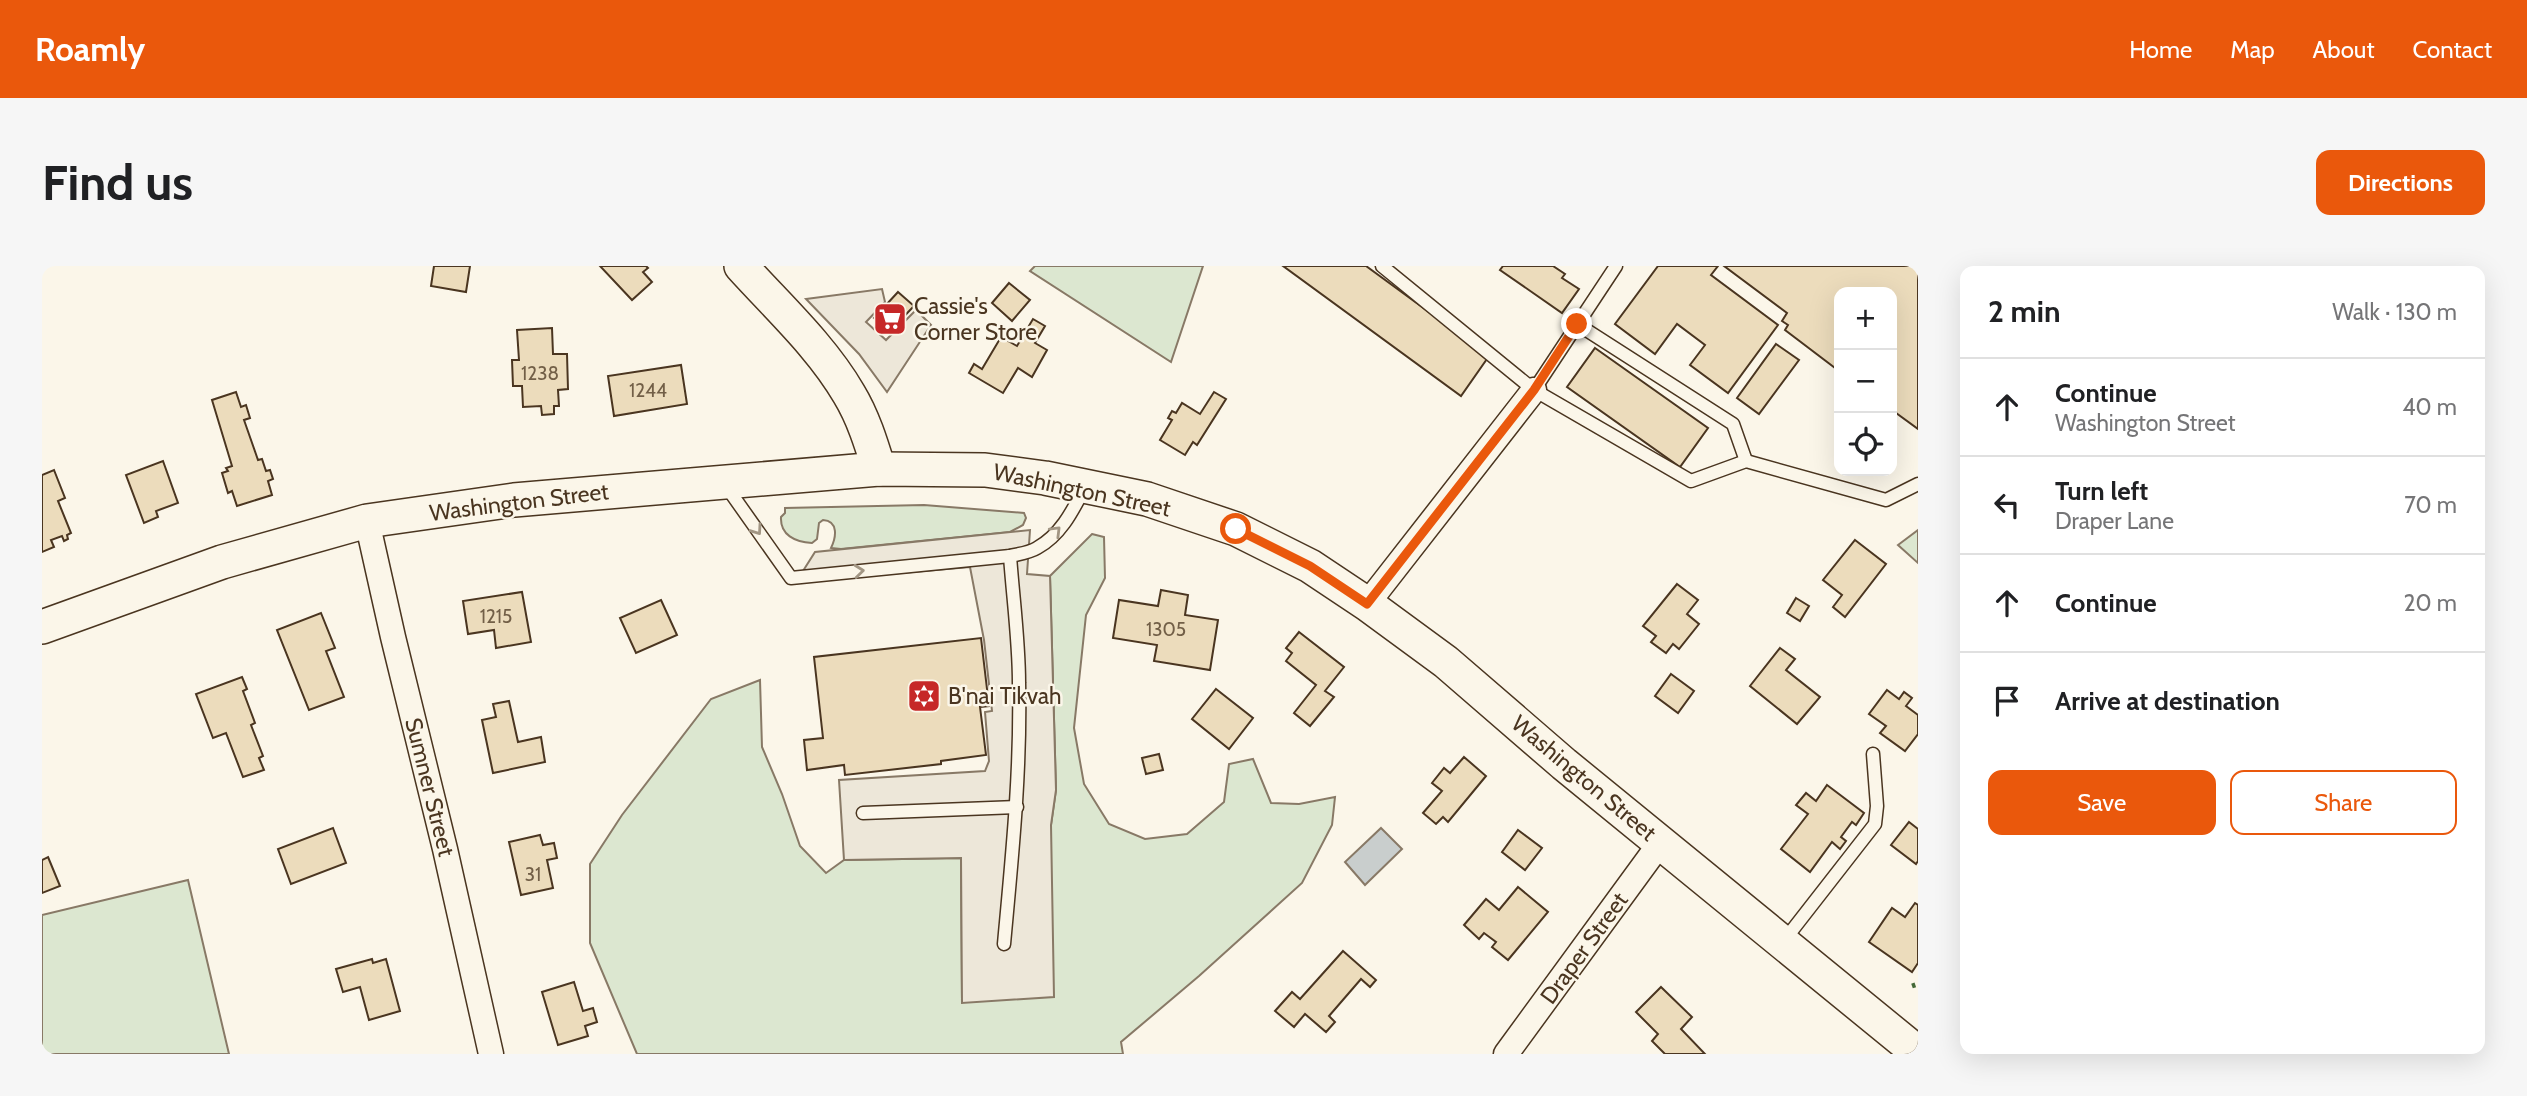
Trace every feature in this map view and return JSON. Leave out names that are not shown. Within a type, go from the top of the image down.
[{"type":"main road","points":[[741,266],[808,340],[849,394],[869,435],[879,469]]},
{"type":"main road","name":"Washington Street","points":[[42,627],[222,562],[367,521],[514,500],[879,469],[985,470],[1045,478],[1147,499],[1236,529],[1310,566],[1367,604],[1446,662],[1564,764],[1915,1045]]},
{"type":"street","points":[[1367,604],[1534,390]]},
{"type":"street","name":"Sumner Street","points":[[367,521],[446,849],[491,1054]]},
{"type":"street","name":"Draper Street","points":[[1506,1054],[1661,842]]},
{"type":"lane","points":[[1382,266],[1534,390],[1692,481],[1746,461],[1886,500],[1918,484]]},
{"type":"lane","points":[[1534,390],[1616,266]]},
{"type":"lane","points":[[1577,324],[1733,424],[1746,461]]},
{"type":"lane","points":[[723,481],[791,578],[1010,556],[1036,549],[1070,517],[1086,486]]},
{"type":"lane","points":[[1004,944],[1017,807],[1019,681],[1010,556]]},
{"type":"lane","points":[[1783,942],[1875,824],[1878,806],[1873,754]]},
{"type":"lane","points":[[863,813],[1017,807]]},
{"type":"green space","points":[[1035,266],[1203,266],[1171,362],[1030,271]]},
{"type":"green space","points":[[924,505],[1024,513],[1026,518],[1023,525],[1010,532],[841,549],[831,548],[835,531],[832,523],[828,521],[819,523],[817,539],[812,543],[790,536],[781,523],[785,508]]},
{"type":"green space","points":[[1918,530],[1918,563],[1898,545]]},
{"type":"green space","points":[[1092,534],[1104,537],[1105,578],[1086,615],[1074,728],[1084,784],[1109,824],[1145,839],[1187,834],[1224,802],[1229,764],[1253,759],[1271,803],[1299,804],[1335,797],[1332,825],[1302,883],[1121,1042],[1123,1054],[637,1054],[590,943],[590,864],[622,815],[711,699],[760,680],[762,747],[800,846],[826,873],[844,860],[961,858],[962,1003],[1051,825],[1056,790],[1050,576]]},
{"type":"green space","points":[[188,880],[229,1054],[42,1054],[42,915]]},
{"type":"shaded area","points":[[882,289],[885,302],[866,322],[886,340],[916,310],[931,325],[887,392],[859,354],[806,299]]},
{"type":"shaded area","points":[[1030,530],[1027,574],[1050,576],[1056,790],[1051,825],[1054,997],[962,1003],[961,858],[844,860],[839,780],[985,771],[989,761],[985,712],[992,711],[984,640],[970,567],[796,582],[815,552]]},
{"type":"shaded area","points":[[1381,828],[1402,849],[1365,885],[1345,862]]},
{"type":"building","points":[[434,266],[470,266],[466,292],[431,286]]},
{"type":"building","points":[[600,266],[646,266],[648,268],[643,272],[652,282],[632,300]]},
{"type":"building","points":[[1283,266],[1366,266],[1489,356],[1461,396]]},
{"type":"building","points":[[1503,266],[1553,266],[1565,274],[1562,278],[1579,289],[1562,313],[1500,270]]},
{"type":"building","points":[[1658,266],[1718,266],[1711,275],[1778,325],[1728,393],[1690,365],[1705,345],[1677,324],[1655,354],[1615,324]]},
{"type":"building","points":[[1724,266],[1918,266],[1918,429],[1897,414],[1897,287],[1834,287],[1834,367],[1785,330],[1788,325],[1782,321],[1787,313]]},
{"type":"building","points":[[1009,283],[1030,300],[1012,321],[992,303]]},
{"type":"building","points":[[898,292],[914,306],[889,332],[874,318]]},
{"type":"building","points":[[1033,319],[1045,326],[1035,343],[1047,350],[1032,377],[1018,368],[1003,393],[969,373],[974,364],[982,369],[1001,337],[1017,346]]},
{"type":"building","points":[[552,328],[553,354],[567,354],[568,389],[558,390],[559,406],[554,406],[554,414],[542,415],[541,406],[523,407],[522,386],[513,386],[512,360],[519,360],[517,330]]},
{"type":"building","points":[[1776,344],[1799,360],[1759,414],[1737,398]]},
{"type":"building","points":[[1595,348],[1708,428],[1680,467],[1567,387]]},
{"type":"building","points":[[681,365],[687,404],[614,416],[608,376]]},
{"type":"building","points":[[236,392],[241,407],[246,405],[250,418],[244,420],[258,460],[262,459],[266,471],[270,470],[273,479],[268,481],[272,495],[237,506],[232,491],[228,493],[222,473],[232,466],[212,400]]},
{"type":"building","points":[[1214,392],[1226,399],[1197,445],[1193,442],[1185,455],[1160,440],[1172,420],[1168,418],[1172,411],[1176,413],[1182,403],[1200,414]]},
{"type":"building","points":[[163,461],[178,503],[156,511],[158,517],[144,523],[126,475]]},
{"type":"building","points":[[54,470],[65,498],[58,501],[71,533],[64,541],[62,536],[51,540],[54,547],[42,552],[42,475]]},
{"type":"building","points":[[1855,540],[1886,564],[1845,617],[1833,607],[1842,595],[1823,580]]},
{"type":"building","points":[[1677,584],[1698,600],[1687,614],[1699,624],[1679,649],[1673,644],[1666,653],[1651,642],[1656,636],[1643,626]]},
{"type":"building","points":[[1161,590],[1188,595],[1185,615],[1218,620],[1210,670],[1154,661],[1157,645],[1113,638],[1119,600],[1158,606]]},
{"type":"building","points":[[522,592],[531,642],[496,648],[494,630],[468,634],[463,601]]},
{"type":"building","points":[[1796,598],[1809,606],[1800,621],[1787,613]]},
{"type":"building","points":[[661,600],[677,635],[636,653],[620,618]]},
{"type":"building","points":[[321,613],[335,648],[326,651],[344,697],[309,710],[277,630]]},
{"type":"building","points":[[1299,632],[1344,667],[1325,691],[1334,697],[1310,726],[1294,713],[1316,685],[1286,661],[1292,653],[1286,648]]},
{"type":"building","points":[[981,638],[989,706],[980,707],[986,755],[941,761],[941,764],[845,775],[844,765],[807,770],[804,740],[823,738],[814,657]]},
{"type":"building","points":[[1780,648],[1795,659],[1786,670],[1820,697],[1797,724],[1750,686]]},
{"type":"building","points":[[1671,674],[1694,691],[1678,713],[1655,696]]},
{"type":"building","points":[[242,677],[247,689],[243,691],[255,723],[251,725],[263,756],[259,758],[264,770],[243,777],[226,733],[213,738],[196,694]]},
{"type":"building","points":[[1216,689],[1253,718],[1229,749],[1192,719]]},
{"type":"building","points":[[1887,690],[1899,699],[1904,692],[1912,698],[1906,706],[1918,715],[1918,734],[1905,751],[1880,733],[1886,726],[1869,714]]},
{"type":"building","points":[[509,701],[518,742],[541,737],[545,762],[493,773],[482,720],[496,717],[493,704]]},
{"type":"building","points":[[1159,754],[1163,770],[1146,774],[1142,758]]},
{"type":"building","points":[[1464,757],[1486,776],[1448,822],[1443,817],[1436,824],[1423,813],[1442,791],[1432,783],[1444,768],[1450,773]]},
{"type":"building","points":[[1827,785],[1864,813],[1856,825],[1852,822],[1841,837],[1846,841],[1840,849],[1832,842],[1810,872],[1781,849],[1808,814],[1796,805],[1806,793],[1816,801]]},
{"type":"building","points":[[1909,822],[1918,829],[1916,864],[1891,845]]},
{"type":"building","points":[[333,828],[346,863],[291,884],[278,849]]},
{"type":"building","points":[[1518,830],[1542,848],[1525,870],[1502,852]]},
{"type":"building","points":[[540,835],[543,845],[554,843],[557,858],[547,860],[553,888],[521,895],[509,842]]},
{"type":"building","points":[[48,857],[60,886],[42,893],[42,860]]},
{"type":"building","points":[[1518,887],[1548,912],[1508,960],[1492,947],[1496,942],[1484,933],[1479,939],[1464,925],[1486,899],[1499,910]]},
{"type":"building","points":[[1915,903],[1918,905],[1918,963],[1912,972],[1869,942],[1892,908],[1905,917]]},
{"type":"building","points":[[1343,951],[1376,980],[1370,987],[1361,979],[1329,1016],[1335,1022],[1326,1032],[1305,1014],[1294,1027],[1275,1011],[1292,992],[1300,999]]},
{"type":"building","points":[[372,959],[373,963],[386,959],[400,1011],[369,1020],[360,987],[343,992],[336,969]]},
{"type":"building","points":[[574,982],[583,1011],[593,1008],[597,1022],[585,1026],[588,1036],[558,1045],[542,992]]},
{"type":"building","points":[[1661,987],[1692,1017],[1681,1029],[1705,1054],[1665,1054],[1652,1041],[1658,1034],[1636,1012]]},
{"type":"hedge","points":[[1912,986],[1918,984]]},
{"type":"place","name":"Cassie's Corner Store","points":[[890,319]]},
{"type":"place","name":"B'nai Tikvah","points":[[924,696]]},
{"type":"route","points":[[1236,529],[1310,566],[1367,604],[1534,390],[1577,324]]}]
